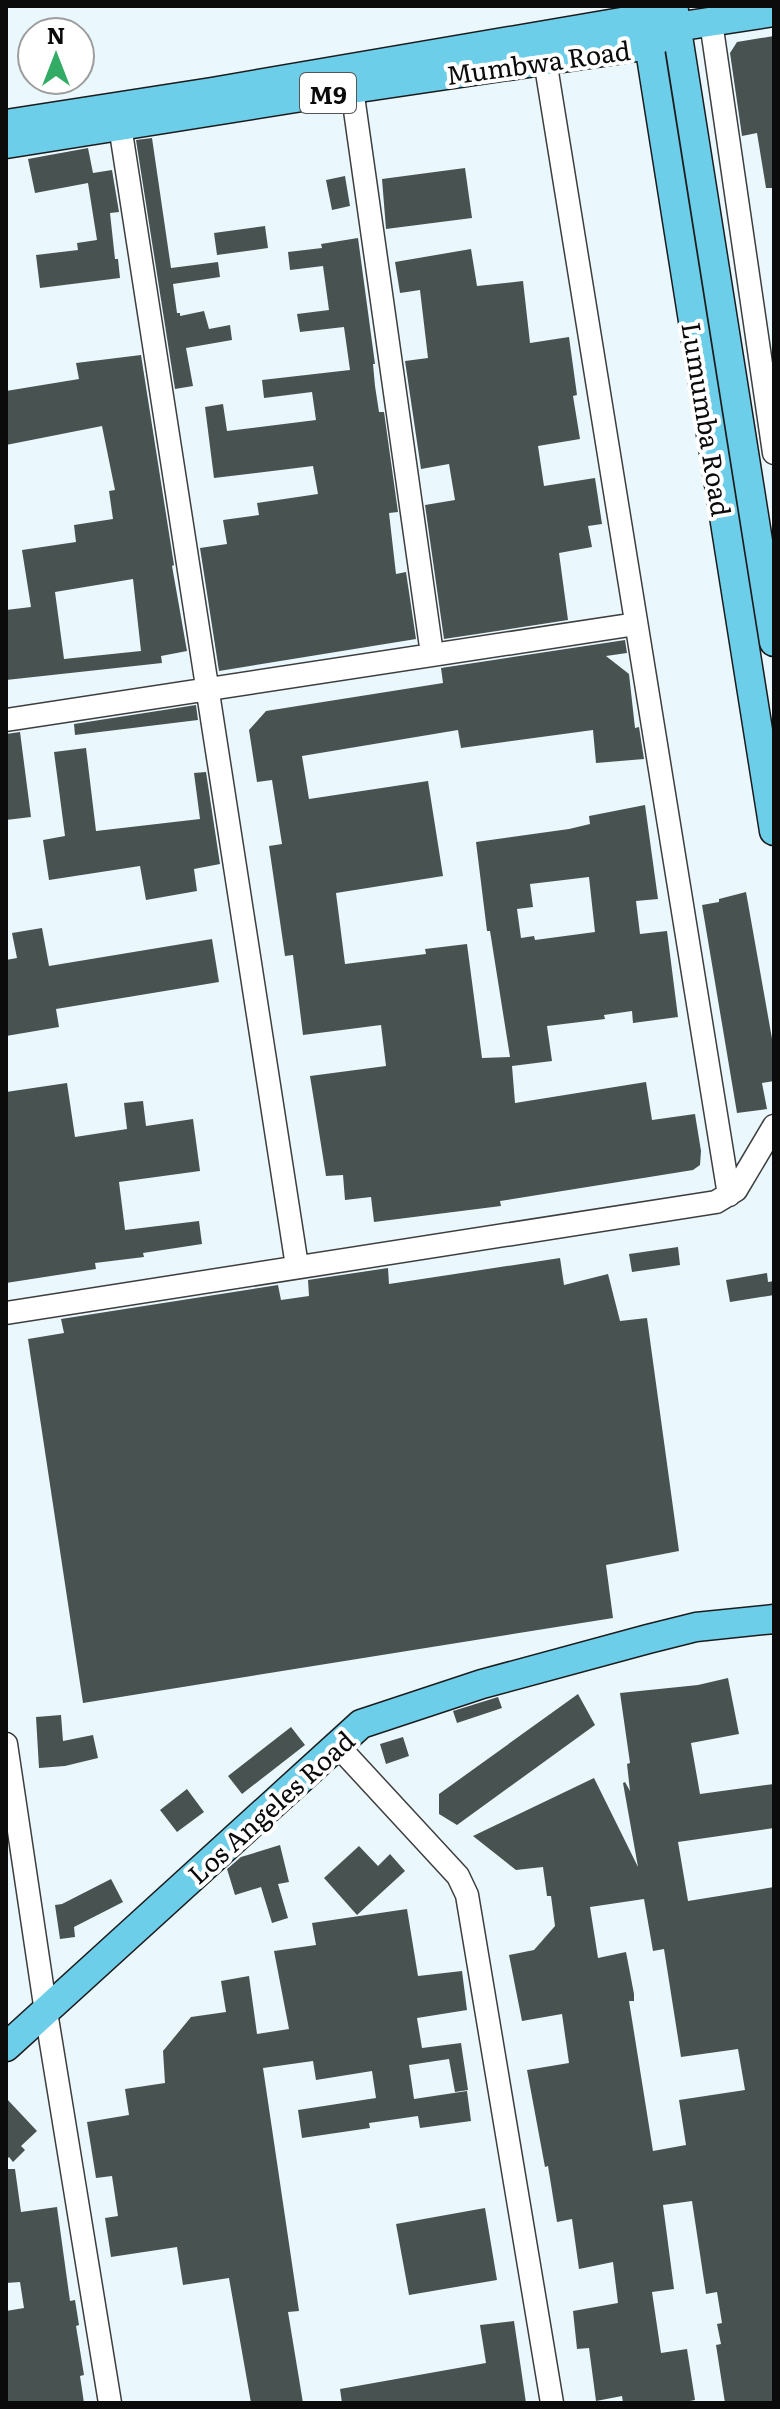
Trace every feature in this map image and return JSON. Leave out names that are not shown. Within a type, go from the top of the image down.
[{"type":"main road","points":[[675,16],[711,22],[774,12]]},
{"type":"main road","name":"Mumbwa Road","points":[[6,144],[118,116],[675,16]]},
{"type":"main road","name":"Lumumba Road","points":[[675,16],[771,602],[774,642]]},
{"type":"main road","name":"Mumbwa Road","points":[[6,124],[118,116],[352,89],[545,60],[646,23]]},
{"type":"main road","name":"Lumumba Road","points":[[646,23],[774,831]]},
{"type":"main road","name":"Los Angeles Road","points":[[6,2047],[361,1724],[482,1684],[696,1627],[774,1619]]},
{"type":"street","points":[[711,22],[774,453]]},
{"type":"street","points":[[545,60],[729,1195]]},
{"type":"street","points":[[352,89],[432,654]]},
{"type":"street","points":[[118,116],[297,1266]]},
{"type":"street","points":[[6,720],[636,624]]},
{"type":"street","points":[[6,1313],[716,1202],[736,1190],[774,1126]]},
{"type":"street","points":[[6,1744],[110,2403]]},
{"type":"street","points":[[337,1745],[458,1876],[467,1895],[552,2403]]},
{"type":"building","points":[[774,36],[774,188],[766,188],[757,133],[742,136],[730,53],[737,42]]},
{"type":"building","points":[[152,138],[171,268],[218,262],[220,277],[173,284],[177,313],[180,316],[204,311],[209,329],[230,325],[232,340],[186,348],[193,386],[175,389],[136,140]]},
{"type":"building","points":[[88,148],[93,173],[112,170],[119,212],[110,213],[120,278],[40,288],[36,255],[78,250],[77,243],[97,240],[88,183],[35,193],[28,159]]},
{"type":"building","points":[[465,168],[472,218],[386,229],[382,179]]},
{"type":"building","points":[[345,176],[350,206],[332,210],[326,180]]},
{"type":"building","points":[[265,226],[268,248],[217,255],[214,233]]},
{"type":"building","points":[[358,238],[375,364],[375,386],[379,412],[384,412],[398,512],[389,513],[396,574],[406,572],[416,639],[219,671],[200,548],[227,544],[223,520],[259,515],[257,503],[318,494],[313,466],[214,478],[205,407],[223,404],[227,431],[316,420],[312,392],[264,398],[262,380],[350,370],[344,327],[300,332],[297,314],[329,310],[323,266],[290,270],[288,252],[322,248],[321,244]]},
{"type":"building","points":[[471,249],[477,286],[523,281],[530,343],[569,337],[580,439],[538,446],[544,486],[595,478],[602,524],[588,526],[592,547],[559,553],[568,620],[444,639],[425,505],[455,500],[449,464],[421,469],[405,361],[428,358],[420,290],[400,293],[395,262]]},
{"type":"building","points":[[141,355],[187,651],[161,656],[162,663],[6,680],[6,610],[31,607],[22,550],[76,542],[74,525],[113,519],[109,491],[115,490],[102,426],[6,445],[6,391],[79,379],[76,363]],"holes":[[[133,579],[141,651],[64,659],[55,592]]]},
{"type":"building","points":[[625,640],[627,653],[606,656],[629,674],[635,728],[639,727],[644,759],[596,763],[593,730],[461,748],[458,730],[302,756],[309,799],[428,781],[443,876],[336,893],[345,964],[426,954],[425,949],[467,944],[482,1058],[510,1057],[490,931],[487,931],[476,842],[569,829],[590,824],[589,816],[645,805],[658,899],[636,901],[640,934],[667,931],[678,1017],[633,1023],[632,1011],[604,1015],[605,1019],[547,1026],[552,1061],[512,1066],[515,1103],[646,1082],[652,1120],[695,1114],[701,1151],[700,1165],[693,1170],[500,1201],[501,1206],[374,1222],[371,1197],[345,1200],[343,1175],[326,1176],[310,1076],[386,1066],[381,1025],[303,1035],[293,955],[285,956],[269,846],[282,844],[272,780],[257,782],[249,730],[266,711],[443,683],[441,668]],"holes":[[[589,877],[595,932],[535,940],[534,936],[521,938],[517,909],[533,907],[530,884]]]},
{"type":"building","points":[[196,705],[198,720],[75,735],[74,724]]},
{"type":"building","points":[[20,732],[31,817],[6,820],[6,734]]},
{"type":"building","points":[[86,748],[96,831],[200,819],[194,773],[206,772],[220,864],[194,869],[197,891],[146,900],[140,866],[49,880],[43,840],[65,836],[54,752]]},
{"type":"building","points":[[746,892],[774,1050],[774,1081],[762,1083],[767,1109],[737,1113],[702,905]]},
{"type":"building","points":[[42,928],[49,966],[212,939],[219,982],[56,1009],[59,1027],[6,1036],[6,960],[17,958],[12,933]]},
{"type":"building","points":[[67,1083],[75,1137],[127,1129],[124,1103],[143,1101],[146,1126],[193,1119],[200,1171],[119,1182],[125,1230],[199,1221],[202,1244],[143,1253],[144,1257],[95,1263],[96,1269],[6,1283],[6,1092]]},
{"type":"building","points":[[678,1247],[680,1265],[632,1272],[629,1254]]},
{"type":"building","points":[[560,1258],[564,1285],[608,1274],[620,1321],[647,1318],[679,1551],[606,1565],[613,1618],[83,1703],[28,1339],[64,1333],[61,1319],[278,1285],[281,1300],[309,1296],[308,1280],[388,1268],[389,1284]]},
{"type":"building","points":[[767,1273],[768,1282],[774,1281],[774,1295],[730,1302],[726,1280]]},
{"type":"building","points":[[728,1678],[739,1734],[691,1743],[700,1794],[774,1784],[774,1828],[678,1842],[688,1901],[774,1887],[774,2403],[725,2403],[716,2345],[721,2344],[717,2324],[722,2323],[717,2292],[706,2294],[692,2201],[663,2205],[674,2289],[652,2292],[661,2353],[687,2349],[695,2400],[690,2403],[623,2403],[622,2396],[596,2401],[589,2348],[577,2349],[573,2311],[618,2303],[613,2262],[579,2269],[572,2219],[557,2222],[527,2070],[569,2063],[562,2014],[522,2021],[509,1955],[534,1950],[555,1926],[551,1896],[547,1896],[543,1867],[516,1870],[473,1836],[594,1778],[638,1867],[623,1783],[630,1791],[627,1764],[630,1763],[620,1693],[698,1685]],"holes":[[[644,1899],[653,1951],[664,1949],[681,2057],[738,2049],[745,2090],[679,2100],[686,2145],[653,2151],[629,2001],[634,2001],[634,1994],[626,1952],[598,1958],[590,1907]]]},
{"type":"building","points":[[578,1694],[595,1725],[457,1825],[439,1814],[439,1794]]},
{"type":"building","points":[[498,1697],[502,1708],[457,1723],[453,1711]]},
{"type":"building","points":[[61,1715],[63,1741],[93,1735],[98,1758],[39,1768],[36,1717]]},
{"type":"building","points":[[291,1727],[305,1745],[242,1794],[228,1776]]},
{"type":"building","points":[[403,1737],[409,1756],[386,1764],[380,1744]]},
{"type":"building","points":[[187,1789],[204,1812],[177,1832],[160,1810]]},
{"type":"building","points":[[280,1845],[289,1882],[278,1884],[288,1918],[272,1923],[261,1887],[235,1895],[227,1869],[241,1857]]},
{"type":"building","points":[[359,1846],[378,1866],[390,1854],[405,1871],[357,1915],[324,1878]]},
{"type":"building","points":[[111,1879],[123,1902],[74,1927],[75,1937],[60,1939],[55,1905]]},
{"type":"building","points":[[407,1909],[418,1976],[462,1971],[467,2010],[417,2018],[422,2048],[461,2043],[468,2090],[455,2092],[449,2059],[409,2065],[414,2099],[467,2091],[471,2121],[420,2128],[418,2116],[369,2123],[370,2128],[302,2138],[298,2110],[376,2098],[372,2071],[316,2080],[313,2061],[263,2068],[299,2311],[288,2312],[303,2403],[251,2403],[229,2278],[183,2285],[177,2247],[111,2257],[105,2218],[118,2216],[112,2176],[96,2178],[87,2122],[129,2115],[125,2089],[165,2083],[163,2051],[191,2017],[226,2012],[221,1981],[249,1976],[257,2034],[289,2029],[274,1951],[316,1945],[312,1923]]},
{"type":"building","points":[[6,2098],[37,2131],[21,2146],[25,2150],[13,2162],[9,2157],[6,2160]]},
{"type":"building","points":[[6,2169],[15,2169],[21,2212],[57,2207],[70,2301],[75,2300],[79,2325],[76,2326],[84,2375],[80,2376],[84,2403],[6,2403],[6,2311],[24,2308],[20,2282],[6,2283]]},
{"type":"building","points":[[485,2208],[497,2280],[409,2295],[396,2224]]},
{"type":"building","points":[[514,2321],[526,2403],[342,2403],[340,2389],[486,2363],[480,2325]]}]
